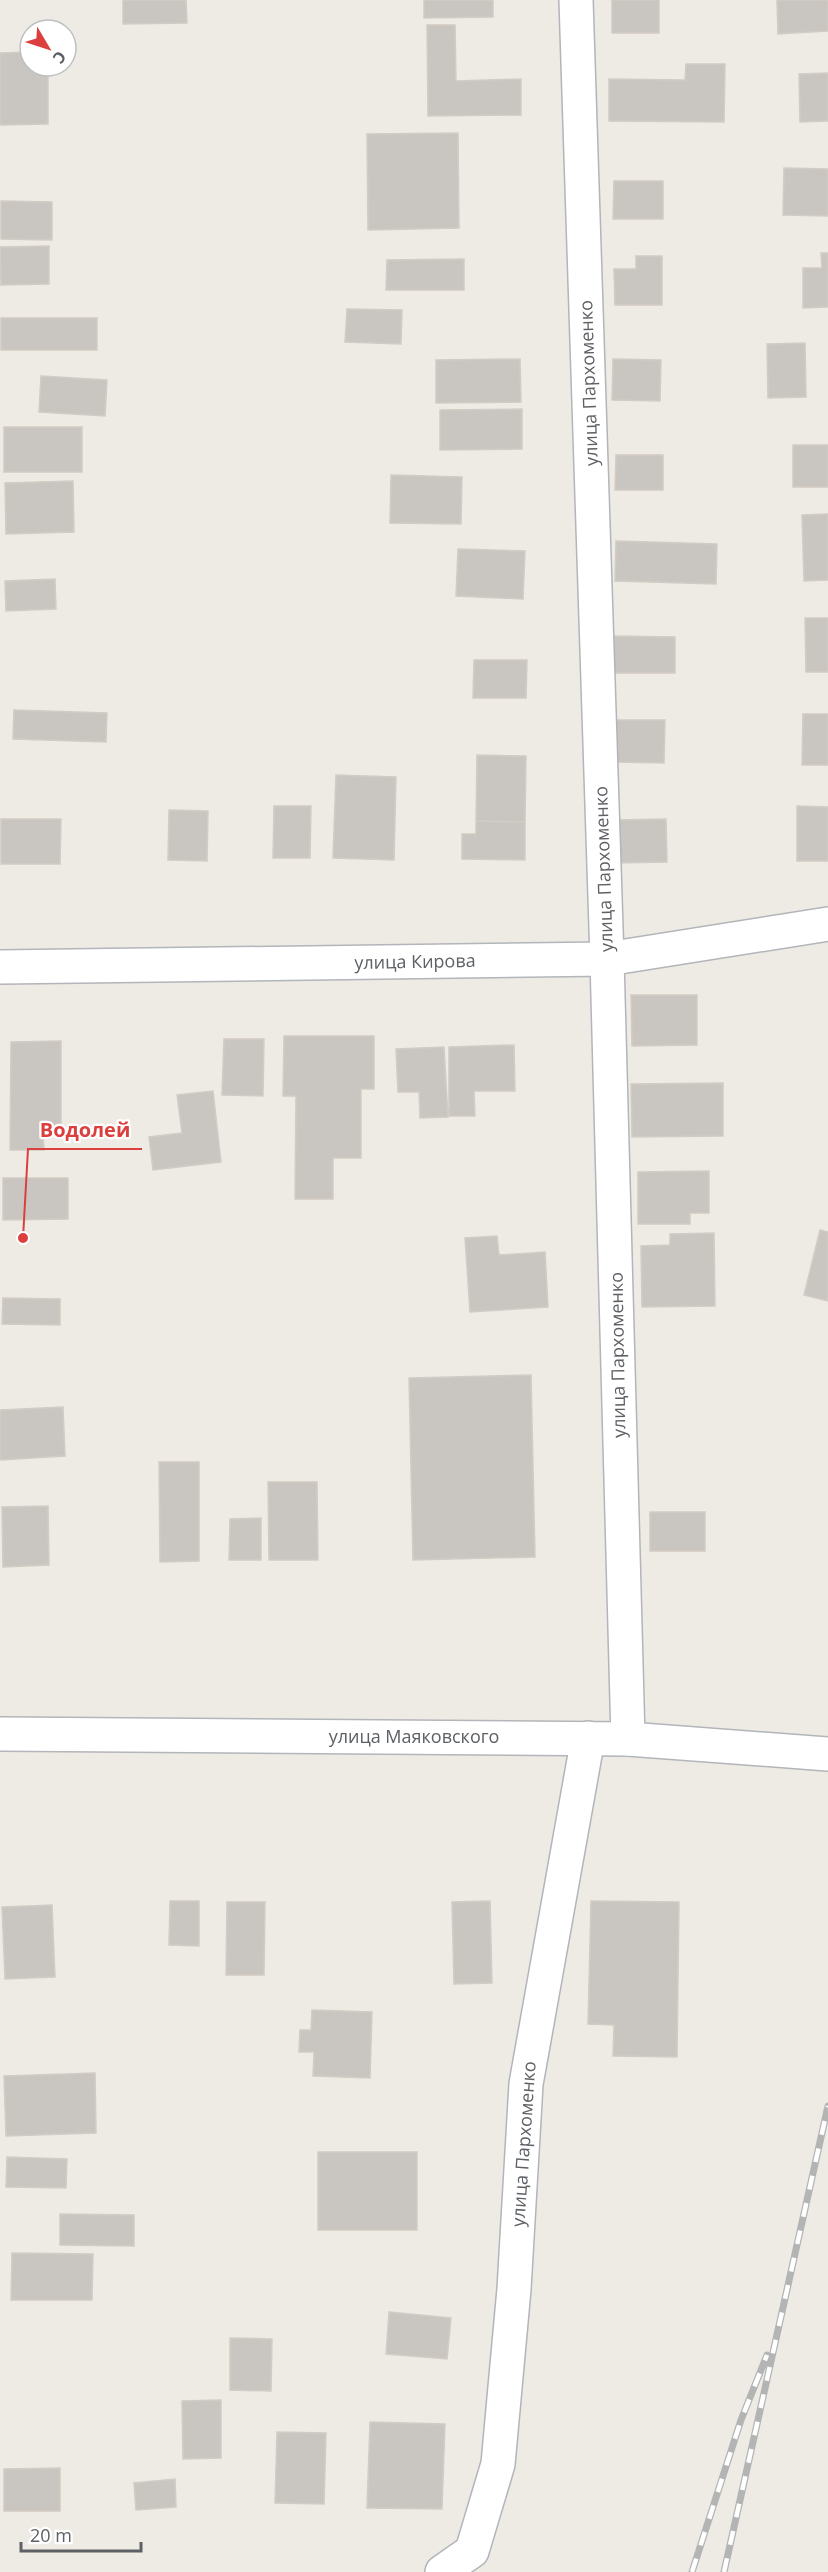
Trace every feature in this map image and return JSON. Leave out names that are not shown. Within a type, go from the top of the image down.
[{"type":"street","name":"улица Пархоменко","points":[[576,0],[607,959],[628,1739]]},
{"type":"street","name":"улица Кирова","points":[[0,967],[607,959],[828,924]]},
{"type":"street","name":"улица Маяковского","points":[[0,1734],[588,1738],[828,1754]]},
{"type":"street","name":"улица Пархоменко","points":[[442,2572],[472,2551],[498,2464],[514,2289],[526,2084],[588,1738]]},
{"type":"building","points":[[123,0],[186,0],[187,23],[123,24]]},
{"type":"building","points":[[424,0],[493,0],[493,17],[424,18]]},
{"type":"building","points":[[612,0],[659,0],[659,33],[612,33]]},
{"type":"building","points":[[777,0],[828,0],[828,31],[778,34]]},
{"type":"building","points":[[427,25],[455,25],[456,81],[521,79],[521,115],[428,116]]},
{"type":"building","points":[[18,52],[18,78],[48,78],[48,124],[0,125],[0,53]]},
{"type":"building","points":[[686,64],[725,64],[724,122],[609,121],[609,79],[685,80]]},
{"type":"building","points":[[828,73],[828,121],[800,122],[799,74]]},
{"type":"building","points":[[458,133],[459,228],[368,230],[367,134]]},
{"type":"building","points":[[784,168],[828,169],[828,216],[783,215]]},
{"type":"building","points":[[614,181],[663,181],[663,219],[613,219]]},
{"type":"building","points":[[1,201],[52,202],[52,240],[1,239]]},
{"type":"building","points":[[49,246],[49,284],[1,285],[0,247]]},
{"type":"building","points":[[821,253],[828,253],[828,307],[803,308],[803,268],[822,268]]},
{"type":"building","points":[[636,256],[662,256],[662,305],[615,305],[614,269],[636,269]]},
{"type":"building","points":[[464,259],[464,290],[386,290],[387,260]]},
{"type":"building","points":[[347,309],[402,310],[401,344],[345,342]]},
{"type":"building","points":[[1,318],[97,318],[97,350],[1,350]]},
{"type":"building","points":[[805,343],[806,397],[768,398],[767,344]]},
{"type":"building","points":[[520,359],[521,402],[436,403],[436,360]]},
{"type":"building","points":[[613,359],[661,360],[660,401],[612,400]]},
{"type":"building","points":[[41,376],[107,380],[105,416],[39,412]]},
{"type":"building","points":[[522,409],[522,449],[440,450],[440,410]]},
{"type":"building","points":[[4,427],[82,427],[82,472],[4,472]]},
{"type":"building","points":[[793,445],[828,445],[828,487],[793,487]]},
{"type":"building","points":[[616,455],[663,455],[663,490],[615,490]]},
{"type":"building","points":[[391,475],[462,477],[461,524],[390,523]]},
{"type":"building","points":[[73,481],[74,532],[6,534],[5,483]]},
{"type":"building","points":[[828,514],[828,580],[804,581],[802,515]]},
{"type":"building","points":[[616,541],[717,544],[716,584],[615,581]]},
{"type":"building","points":[[458,549],[525,551],[523,599],[456,596]]},
{"type":"building","points":[[55,579],[56,609],[6,611],[5,581]]},
{"type":"building","points":[[805,618],[828,618],[828,672],[806,672]]},
{"type":"building","points":[[613,636],[675,637],[675,673],[613,673]]},
{"type":"building","points":[[474,660],[527,660],[526,698],[473,698]]},
{"type":"building","points":[[14,710],[107,713],[106,742],[13,739]]},
{"type":"building","points":[[803,714],[828,714],[828,765],[802,765]]},
{"type":"building","points":[[616,720],[665,720],[664,763],[615,762]]},
{"type":"building","points":[[477,755],[526,756],[525,822],[476,821]]},
{"type":"building","points":[[336,775],[396,777],[394,860],[333,858]]},
{"type":"building","points":[[274,806],[311,806],[310,858],[273,858]]},
{"type":"building","points":[[797,806],[828,807],[828,861],[797,861]]},
{"type":"building","points":[[169,810],[208,811],[207,861],[168,860]]},
{"type":"building","points":[[1,819],[61,819],[60,864],[1,864]]},
{"type":"building","points":[[666,819],[667,862],[616,863],[615,820]]},
{"type":"building","points":[[476,821],[525,822],[525,860],[462,859],[462,834],[476,834]]},
{"type":"building","points":[[631,995],[697,995],[697,1045],[632,1046]]},
{"type":"building","points":[[284,1036],[374,1036],[374,1089],[361,1089],[361,1158],[333,1158],[333,1199],[295,1199],[296,1096],[283,1096]]},
{"type":"building","points":[[224,1039],[264,1039],[263,1096],[222,1095]]},
{"type":"building","points":[[61,1041],[61,1132],[43,1132],[44,1150],[10,1150],[11,1042]]},
{"type":"building","points":[[514,1045],[515,1091],[474,1091],[475,1116],[449,1116],[449,1047]]},
{"type":"building","points":[[444,1047],[448,1117],[420,1118],[419,1092],[398,1092],[396,1049]]},
{"type":"building","points":[[723,1083],[723,1136],[632,1137],[631,1084]]},
{"type":"building","points":[[213,1091],[221,1162],[153,1170],[149,1137],[182,1133],[177,1095]]},
{"type":"building","points":[[709,1171],[709,1213],[690,1213],[690,1224],[638,1224],[638,1172]]},
{"type":"building","points":[[3,1178],[68,1178],[68,1219],[3,1220]]},
{"type":"building","points":[[820,1230],[828,1232],[828,1301],[804,1295]]},
{"type":"building","points":[[714,1233],[715,1306],[642,1307],[641,1246],[670,1245],[670,1234]]},
{"type":"building","points":[[497,1236],[499,1255],[545,1252],[548,1307],[470,1312],[465,1238]]},
{"type":"building","points":[[3,1298],[60,1299],[60,1325],[2,1324]]},
{"type":"building","points":[[531,1375],[535,1557],[413,1560],[409,1378]]},
{"type":"building","points":[[63,1407],[65,1456],[0,1460],[0,1410]]},
{"type":"building","points":[[159,1462],[199,1462],[199,1561],[160,1562]]},
{"type":"building","points":[[268,1482],[317,1482],[318,1560],[269,1560]]},
{"type":"building","points":[[48,1506],[49,1565],[3,1567],[2,1507]]},
{"type":"building","points":[[650,1512],[705,1512],[705,1551],[650,1551]]},
{"type":"building","points":[[261,1518],[261,1560],[229,1560],[230,1519]]},
{"type":"building","points":[[170,1901],[199,1901],[199,1946],[169,1945]]},
{"type":"building","points":[[490,1901],[492,1983],[454,1984],[452,1902]]},
{"type":"building","points":[[591,1901],[679,1902],[677,2057],[613,2056],[614,2025],[588,2024]]},
{"type":"building","points":[[227,1902],[265,1902],[264,1975],[226,1975]]},
{"type":"building","points":[[52,1905],[55,1977],[5,1979],[2,1907]]},
{"type":"building","points":[[312,2010],[372,2012],[370,2078],[313,2076],[314,2052],[299,2052],[300,2030],[311,2030]]},
{"type":"building","points":[[95,2073],[96,2133],[6,2136],[4,2076]]},
{"type":"building","points":[[318,2152],[417,2152],[417,2230],[318,2230]]},
{"type":"building","points":[[7,2157],[67,2159],[66,2188],[6,2187]]},
{"type":"building","points":[[60,2214],[134,2215],[134,2246],[60,2245]]},
{"type":"building","points":[[12,2253],[93,2254],[92,2300],[11,2300]]},
{"type":"building","points":[[389,2312],[451,2318],[447,2359],[386,2354]]},
{"type":"building","points":[[230,2338],[272,2339],[271,2391],[230,2390]]},
{"type":"building","points":[[221,2400],[221,2458],[183,2459],[182,2401]]},
{"type":"building","points":[[370,2422],[445,2424],[442,2509],[367,2508]]},
{"type":"building","points":[[277,2432],[326,2433],[324,2504],[275,2503]]},
{"type":"building","points":[[60,2468],[60,2511],[4,2511],[4,2469]]},
{"type":"building","points":[[175,2479],[176,2507],[136,2510],[134,2483]]},
{"type":"railway","points":[[724,2572],[828,2106]]},
{"type":"railway","points":[[692,2572],[741,2420],[767,2355]]},
{"type":"place","name":"Водолей","points":[[23,1238]]}]
